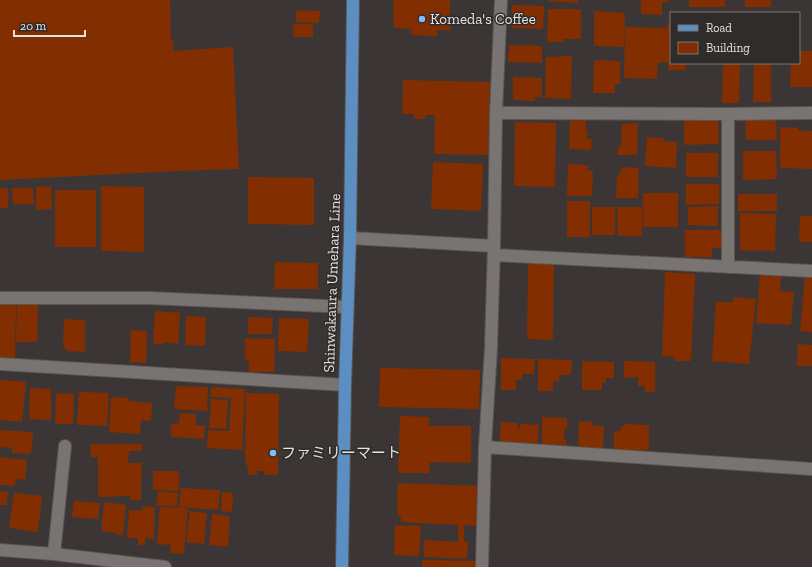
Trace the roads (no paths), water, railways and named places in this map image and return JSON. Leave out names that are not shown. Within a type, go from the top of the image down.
[{"type":"main road","name":"Shinwakaura Umehara Line","points":[[342,567],[345,385],[350,238],[353,0]]},
{"type":"street","points":[[482,567],[485,446],[491,348],[496,113],[501,0]]},
{"type":"street","points":[[496,113],[812,113]]},
{"type":"street","points":[[728,114],[728,267]]},
{"type":"street","points":[[350,238],[494,251],[728,267],[812,271]]},
{"type":"street","points":[[0,298],[149,298],[348,307]]},
{"type":"street","points":[[0,364],[345,385]]},
{"type":"street","points":[[54,554],[65,446]]},
{"type":"street","points":[[485,446],[812,469]]},
{"type":"street","points":[[0,550],[54,554],[165,567]]},
{"type":"place","name":"Komeda's Coffee","points":[[422,19]]},
{"type":"place","name":"ファミリーマート","points":[[273,453]]}]
